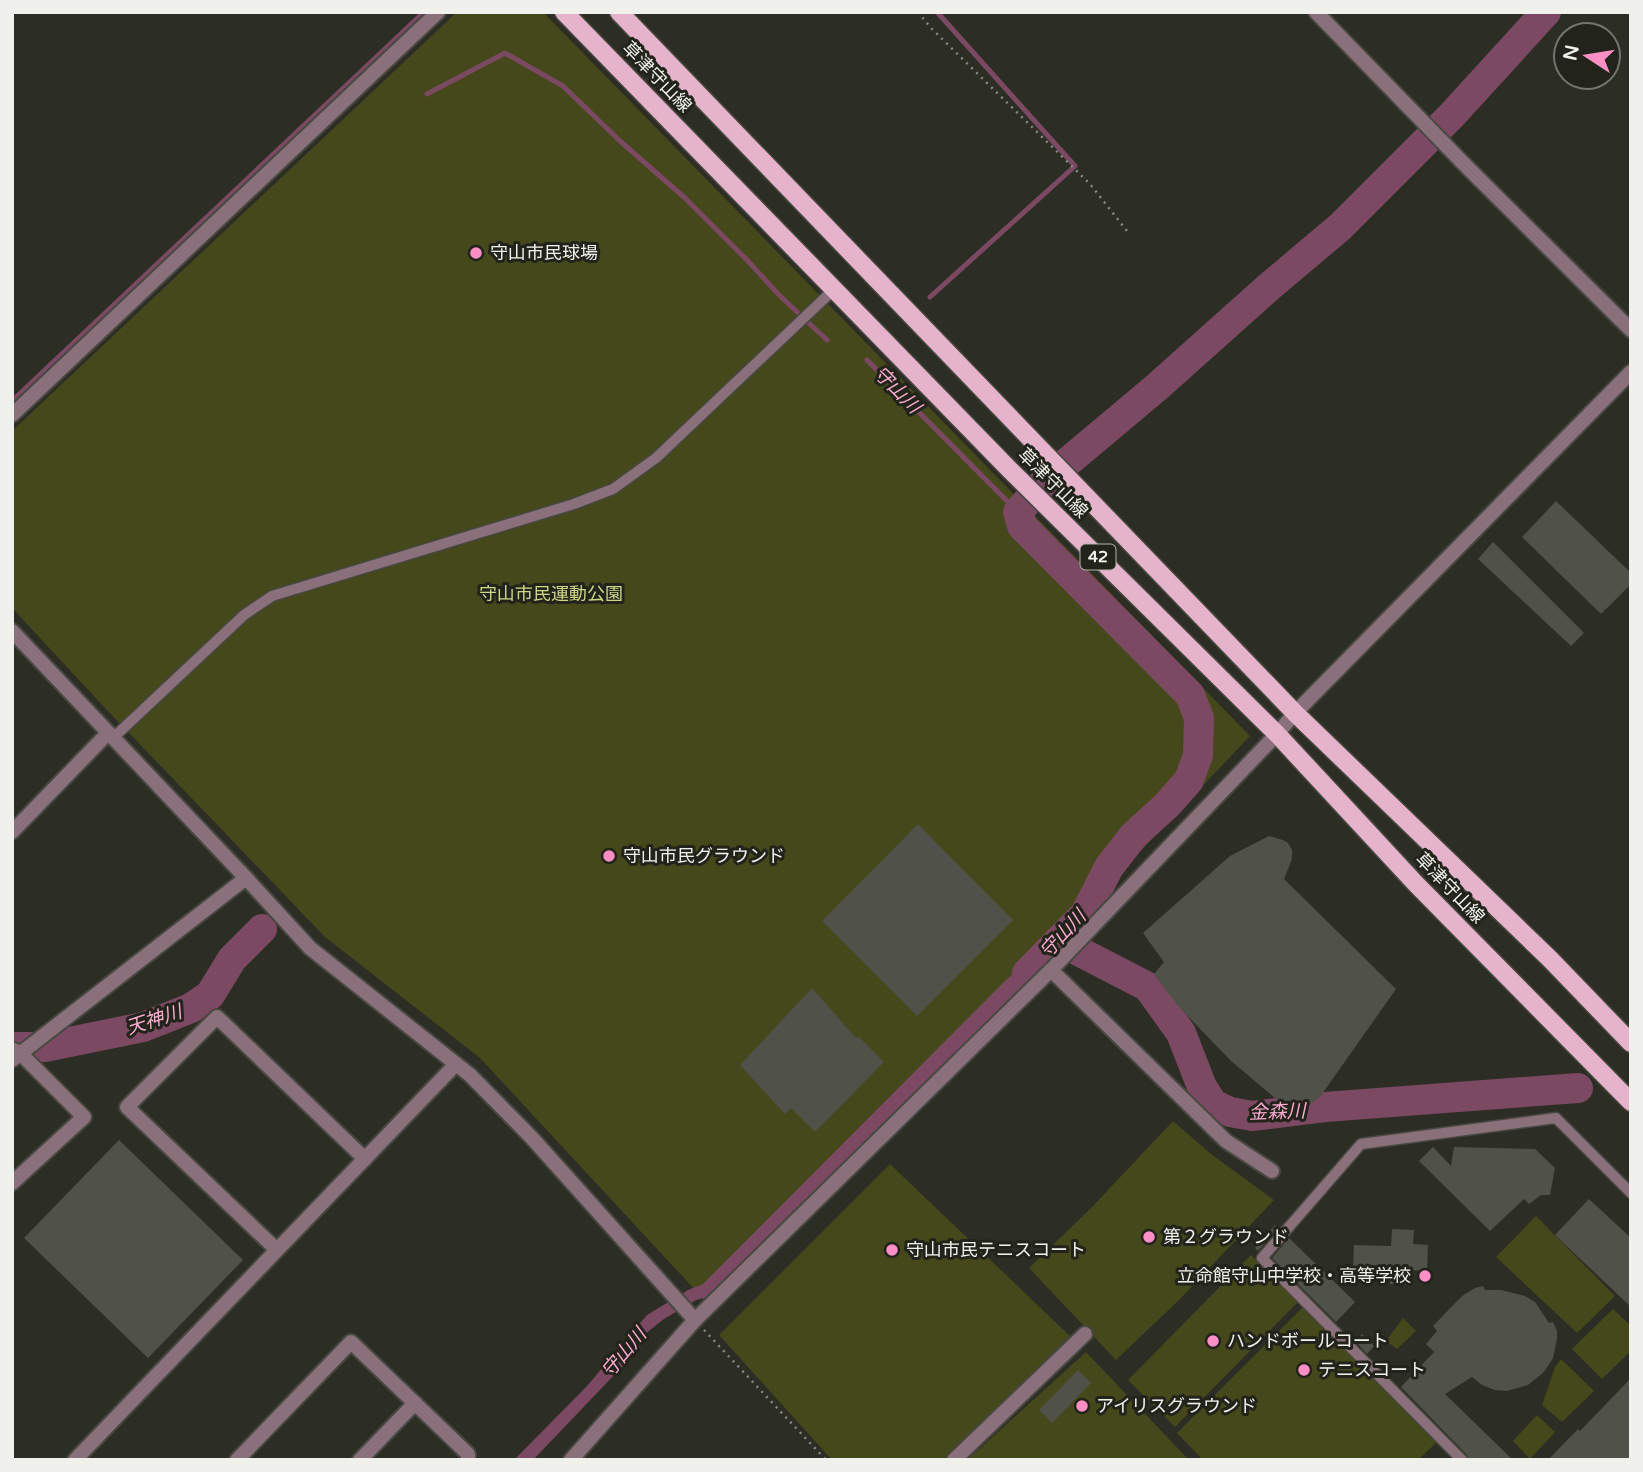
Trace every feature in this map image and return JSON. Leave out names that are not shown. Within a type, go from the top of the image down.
[{"type":"main road","name":"草津守山線","points":[[564,12],[1009,469],[1277,734],[1416,884],[1631,1102]]},
{"type":"main road","name":"草津守山線","points":[[619,12],[1295,713],[1550,959],[1631,1043]]},
{"type":"street","points":[[12,415],[438,12]]},
{"type":"street","points":[[1316,12],[1631,330]]},
{"type":"street","points":[[570,1460],[695,1320],[1051,970],[1295,713],[1631,372]]},
{"type":"street","points":[[12,631],[310,948],[470,1075],[532,1138],[695,1320]]},
{"type":"street","points":[[12,832],[111,736]]},
{"type":"street","points":[[12,1183],[84,1117],[15,1054],[246,878]]},
{"type":"street","points":[[1051,970],[1227,1142],[1272,1171]]},
{"type":"street","points":[[277,1250],[127,1107],[217,1017],[365,1159]]},
{"type":"street","points":[[75,1460],[456,1064]]},
{"type":"street","points":[[954,1460],[1085,1334]]},
{"type":"street","points":[[237,1460],[351,1342],[468,1454],[468,1460]]},
{"type":"street","points":[[360,1460],[415,1403]]},
{"type":"lane","points":[[111,736],[244,615],[272,596],[574,504],[613,489],[656,458],[828,295]]},
{"type":"lane","points":[[1462,1460],[1262,1258],[1361,1144],[1556,1118],[1631,1193]]},
{"type":"path","points":[[918,12],[931,28],[1090,184],[1127,231]]},
{"type":"path","points":[[695,1320],[826,1460]]},
{"type":"green space","name":"守山市民運動公園","points":[[457,12],[543,12],[1250,736],[709,1305],[480,1058],[325,937],[12,608],[12,431]]},
{"type":"green space","name":"第２グラウンド","points":[[1173,1121],[1211,1154],[1274,1200],[1180,1299],[1116,1360],[1029,1268],[1092,1207]]},
{"type":"green space","name":"守山市民テニスコート","points":[[890,1164],[1070,1336],[943,1460],[832,1460],[719,1335]]},
{"type":"green space","points":[[1536,1216],[1615,1296],[1577,1333],[1496,1257]]},
{"type":"green space","name":"ハンドボールコート","points":[[1251,1255],[1298,1302],[1175,1427],[1128,1380]]},
{"type":"green space","name":"テニスコート","points":[[1304,1306],[1438,1441],[1418,1460],[1203,1460],[1177,1433]]},
{"type":"green space","points":[[1613,1309],[1631,1326],[1631,1351],[1602,1379],[1572,1349]]},
{"type":"green space","points":[[1403,1318],[1416,1331],[1397,1349],[1386,1341]]},
{"type":"green space","name":"アイリスグラウンド","points":[[1086,1352],[1189,1460],[967,1460]]},
{"type":"green space","points":[[1561,1359],[1594,1391],[1562,1422],[1542,1405],[1555,1367]]},
{"type":"green space","points":[[1537,1415],[1555,1432],[1530,1459],[1513,1441]]},
{"type":"water","points":[[1047,941],[1061,948],[713,1296],[696,1300],[645,1334],[639,1349],[533,1460],[514,1460],[587,1386],[647,1315],[703,1284]]},
{"type":"building","points":[[1556,501],[1631,573],[1631,584],[1601,614],[1522,537]]},
{"type":"building","points":[[1493,542],[1584,633],[1571,646],[1478,559]]},
{"type":"building","points":[[918,824],[1013,920],[917,1016],[822,921]]},
{"type":"building","points":[[1269,836],[1288,843],[1292,850],[1292,859],[1284,879],[1396,989],[1320,1097],[1295,1115],[1231,1061],[1178,1006],[1154,974],[1164,962],[1143,933],[1230,856]]},
{"type":"building","points":[[812,988],[856,1038],[858,1036],[884,1062],[815,1132],[791,1108],[785,1114],[740,1065]]},
{"type":"building","points":[[119,1140],[243,1260],[148,1358],[24,1238]]},
{"type":"building","points":[[1433,1147],[1451,1166],[1454,1147],[1535,1149],[1555,1168],[1550,1195],[1541,1195],[1529,1204],[1524,1199],[1490,1231],[1419,1161]]},
{"type":"building","points":[[1589,1199],[1631,1238],[1631,1307],[1555,1235]]},
{"type":"building","points":[[1275,1225],[1278,1228],[1258,1251],[1255,1248]]},
{"type":"building","points":[[1392,1229],[1414,1230],[1413,1244],[1428,1245],[1427,1271],[1409,1270],[1409,1285],[1390,1284],[1390,1271],[1353,1270],[1354,1245],[1391,1246]]},
{"type":"building","points":[[1289,1238],[1355,1302],[1336,1322],[1272,1258]]},
{"type":"building","points":[[1483,1286],[1485,1290],[1501,1290],[1525,1296],[1535,1302],[1549,1323],[1553,1322],[1557,1331],[1553,1358],[1544,1372],[1528,1385],[1507,1391],[1495,1390],[1472,1377],[1445,1394],[1513,1460],[1469,1460],[1401,1387],[1434,1352],[1426,1344],[1437,1331],[1433,1326],[1462,1296]]},
{"type":"building","points":[[1362,1334],[1374,1346],[1367,1354],[1356,1342]]},
{"type":"building","points":[[1078,1370],[1091,1383],[1052,1423],[1039,1410]]},
{"type":"building","points":[[1631,1378],[1631,1460],[1548,1460],[1578,1429],[1580,1431]]},
{"type":"waterway","points":[[12,401],[424,12]]},
{"type":"waterway","name":"守山川","points":[[930,297],[1075,166],[937,12]]},
{"type":"waterway","points":[[1027,973],[1085,914],[1109,867],[1134,835],[1167,805],[1189,780],[1198,755],[1199,718],[1190,695],[1022,526],[1018,512],[1045,481],[1340,227],[1452,115],[1546,12]]},
{"type":"waterway","points":[[427,94],[505,53],[563,86],[685,198],[779,295],[827,340]]},
{"type":"waterway","name":"守山川","points":[[867,360],[1018,512]]},
{"type":"waterway","name":"天神川","points":[[12,1047],[45,1047],[143,1027],[191,1008],[210,995],[232,959],[262,929]]},
{"type":"waterway","name":"金森川","points":[[1059,941],[1148,987],[1181,1033],[1202,1087],[1213,1104],[1230,1112],[1252,1116],[1325,1107],[1578,1088]]},
{"type":"place","name":"守山市民球場","points":[[476,253]]},
{"type":"place","name":"守山市民グラウンド","points":[[609,856]]},
{"type":"place","name":"第２グラウンド","points":[[1149,1237]]},
{"type":"place","name":"守山市民テニスコート","points":[[892,1250]]},
{"type":"place","name":"立命館守山中学校・高等学校","points":[[1425,1276]]},
{"type":"place","name":"ハンドボールコート","points":[[1213,1341]]},
{"type":"place","name":"テニスコート","points":[[1304,1370]]},
{"type":"place","name":"アイリスグラウンド","points":[[1082,1406]]}]
